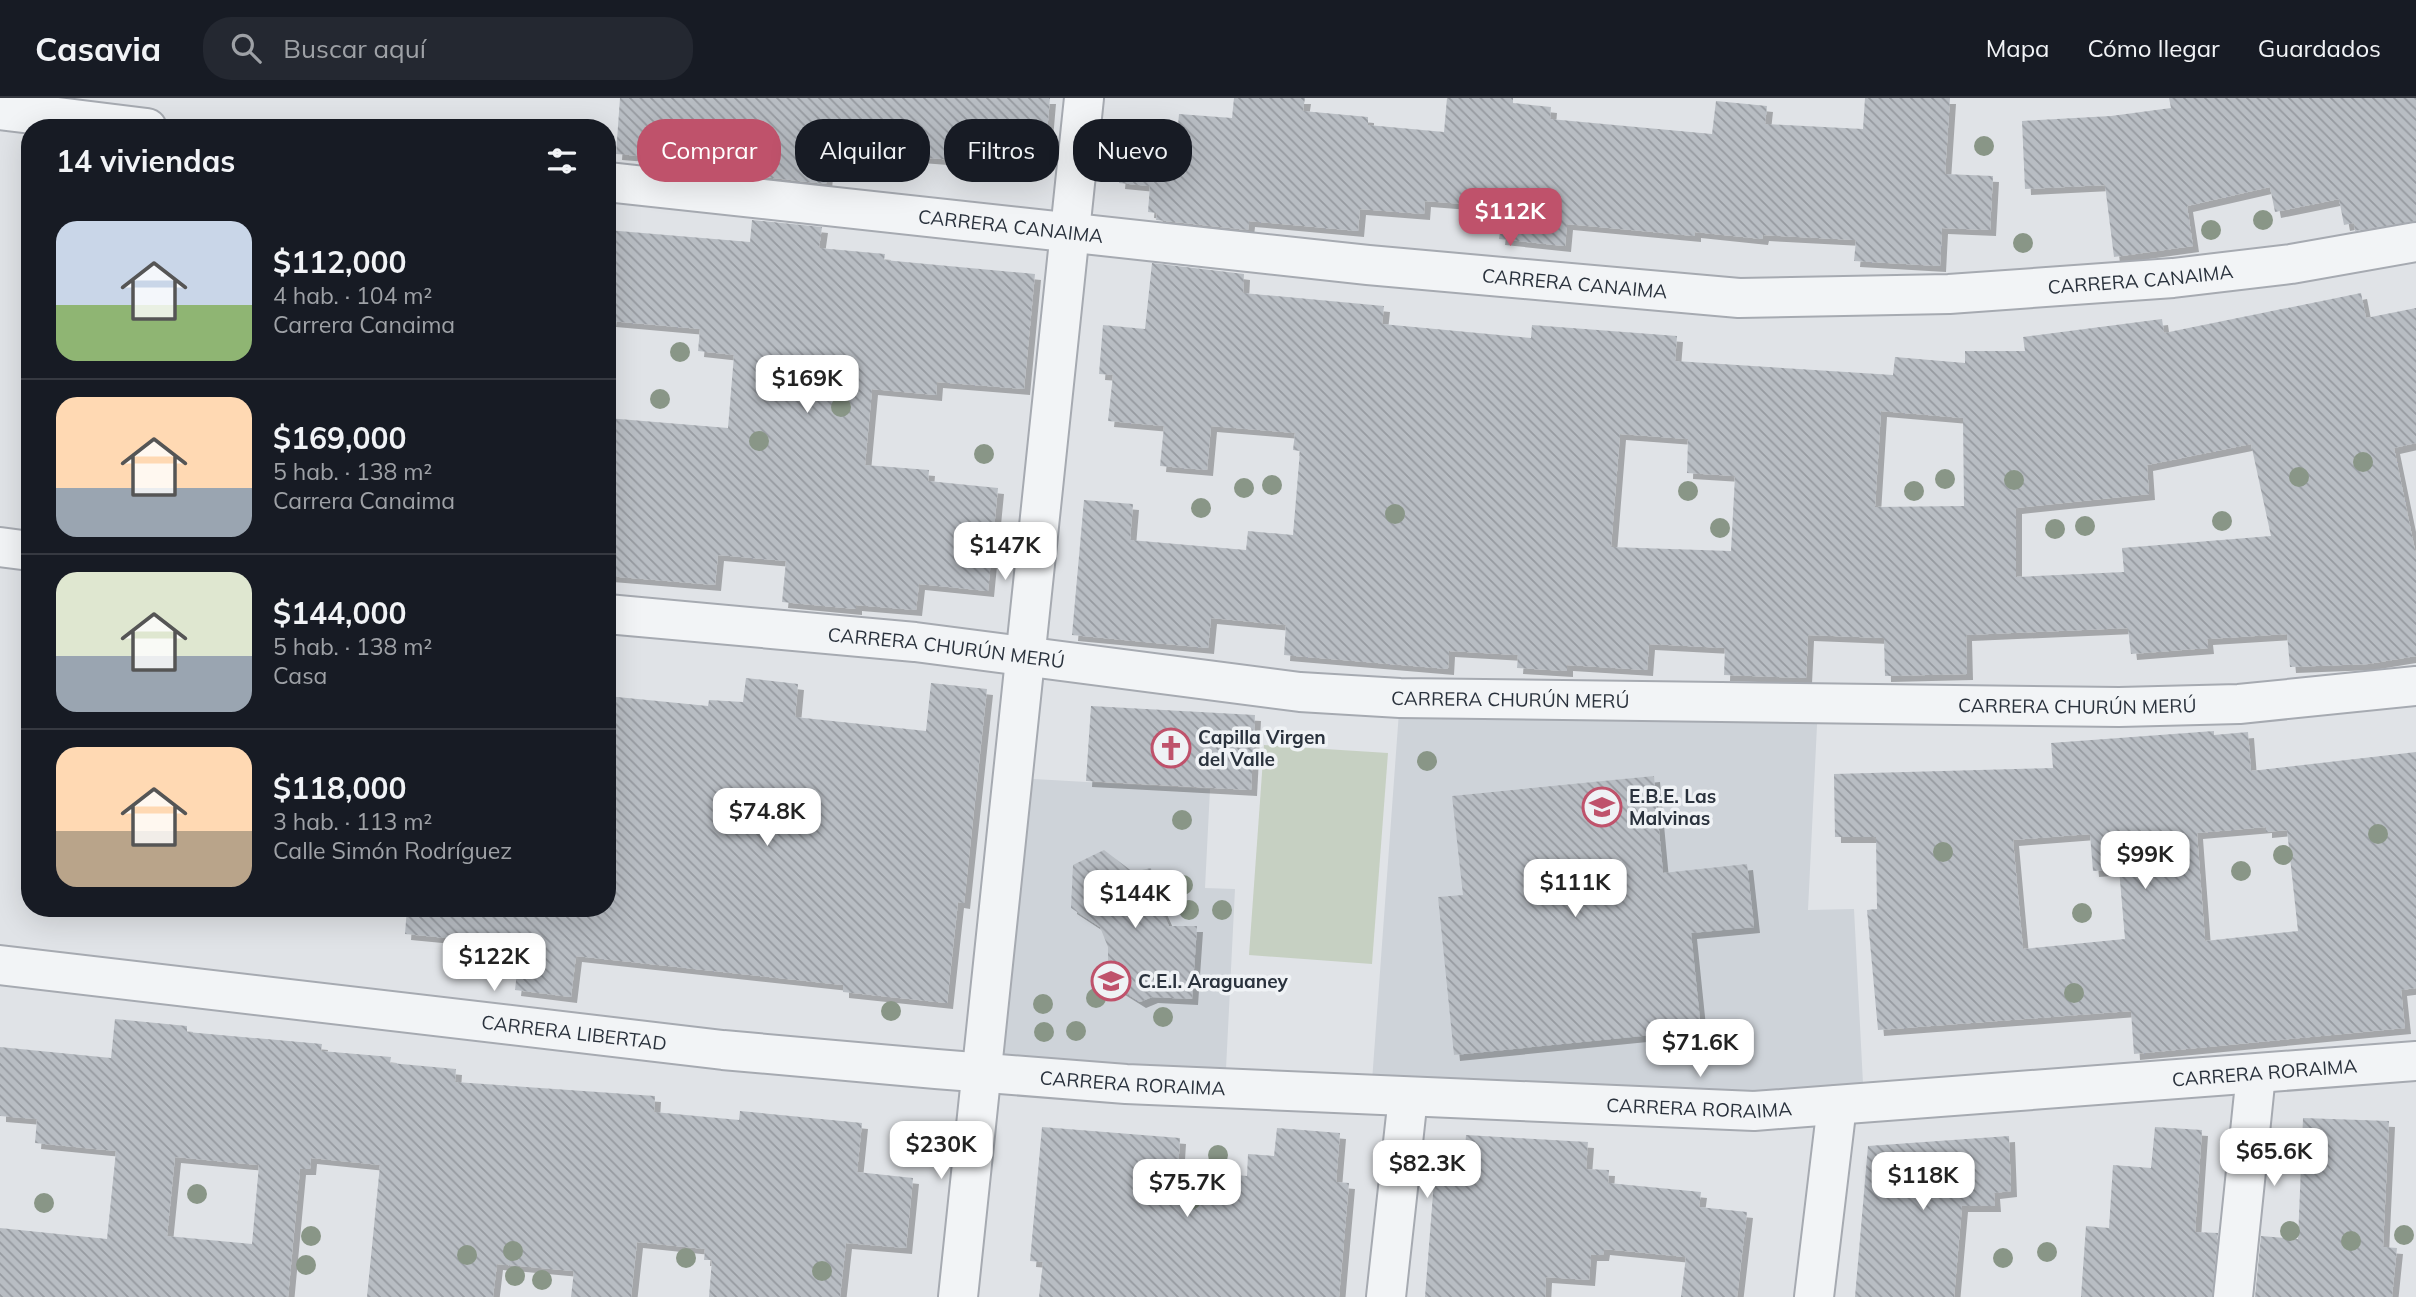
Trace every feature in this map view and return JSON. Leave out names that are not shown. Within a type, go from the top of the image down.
[{"type":"street","points":[[958,1297],[1084,98]]},
{"type":"street","points":[[0,110],[74,119]]},
{"type":"street","name":"CARRERA CANAIMA","points":[[616,183],[1368,265],[1739,298],[1949,294],[2173,278],[2291,264],[2416,242]]},
{"type":"street","points":[[0,547],[21,550]]},
{"type":"street","name":"CARRERA CHURÚN MERÚ","points":[[616,615],[915,642],[1300,692],[1482,701],[2119,707],[2239,704],[2416,687]]},
{"type":"street","name":"CARRERA LIBERTAD","points":[[0,965],[723,1050],[982,1072]]},
{"type":"street","name":"CARRERA RORAIMA","points":[[982,1072],[1126,1084],[1754,1111],[2416,1061]]},
{"type":"street","points":[[2232,1297],[2256,1074]]},
{"type":"street","points":[[1386,1297],[1408,1097]]},
{"type":"street","points":[[1814,1297],[1837,1105]]},
{"type":"shaded area","name":"E.B.E. Las Malvinas","points":[[1400,698],[1818,705],[1808,910],[1854,909],[1864,1103],[1371,1095]]},
{"type":"shaded area","name":"C.E.I. Araguaney","points":[[1014,778],[1210,789],[1205,888],[1235,889],[1225,1089],[982,1072]]},
{"type":"green space","points":[[1264,745],[1388,753],[1372,964],[1249,955]]},
{"type":"building","points":[[620,98],[1050,98],[1048,119],[944,119],[944,159],[930,158],[930,119],[795,119],[795,181],[781,179],[781,119],[637,119],[637,156],[616,154]]},
{"type":"building","points":[[1234,98],[1305,98],[1303,111],[1368,117],[1368,125],[1444,132],[1447,98],[1513,98],[1513,103],[1551,107],[1550,119],[1712,134],[1716,101],[1767,106],[1765,124],[1863,129],[1865,98],[1950,98],[1945,174],[1993,176],[1990,230],[1942,228],[1940,266],[1854,261],[1856,240],[1763,235],[1762,239],[1695,232],[1695,236],[1567,224],[1565,246],[1499,239],[1503,207],[1425,201],[1424,214],[1360,209],[1358,231],[1249,221],[1248,230],[1156,220],[1157,213],[1148,212],[1150,186],[1119,183],[1192,182],[1192,119],[1179,119],[1179,114],[1232,118]]},
{"type":"building","points":[[2169,98],[2416,98],[2416,221],[2355,231],[2354,223],[2344,225],[2339,199],[2275,212],[2270,187],[2187,206],[2193,246],[2114,257],[2105,185],[2025,189],[2022,121],[2111,116],[2171,108]]},
{"type":"building","points":[[752,220],[822,227],[819,248],[885,254],[884,260],[1035,274],[1024,389],[937,382],[936,395],[872,389],[865,465],[929,470],[928,481],[998,488],[988,591],[919,584],[916,610],[856,605],[856,609],[782,602],[786,561],[718,555],[715,585],[616,577],[616,419],[728,428],[734,355],[698,351],[700,329],[616,322],[616,231],[750,242]]},
{"type":"building","points":[[1152,263],[1244,274],[1243,293],[1384,306],[1382,324],[1531,338],[1532,325],[1677,336],[1675,361],[1893,375],[1895,357],[1965,363],[1965,351],[2025,351],[2023,337],[2162,319],[2164,333],[2361,293],[2366,318],[2416,308],[2416,443],[2394,448],[2416,555],[2416,656],[2368,664],[2290,667],[2287,634],[2207,639],[2208,648],[2131,654],[2128,628],[1966,635],[1967,674],[1885,676],[1884,638],[1808,635],[1806,678],[1724,675],[1725,648],[1649,644],[1647,670],[1567,665],[1567,671],[1517,668],[1518,655],[1449,651],[1448,669],[1284,655],[1286,625],[1211,618],[1208,648],[1072,635],[1084,500],[1133,504],[1130,540],[1246,550],[1248,531],[1293,535],[1300,451],[1293,450],[1295,433],[1211,426],[1207,470],[1160,466],[1164,426],[1108,421],[1113,375],[1099,374],[1103,325],[1145,329]],"holes":[[[1881,411],[1963,418],[1964,506],[1875,507]],[[1620,434],[1688,439],[1687,473],[1735,476],[1731,551],[1611,547]],[[2251,444],[2271,536],[2122,548],[2124,572],[2016,577],[2016,508],[2149,494],[2147,465]]]},
{"type":"building","points":[[746,678],[798,684],[795,717],[926,731],[931,683],[987,689],[964,903],[958,902],[947,1003],[843,992],[843,985],[576,956],[571,997],[515,990],[520,945],[405,934],[406,917],[616,917],[616,697],[708,706],[709,700],[743,702]]},
{"type":"building","name":"Capilla Virgen del Valle","points":[[1091,706],[1255,715],[1251,790],[1086,781]]},
{"type":"building","points":[[2214,731],[2214,735],[2248,732],[2251,771],[2416,752],[2416,988],[2401,990],[2405,1028],[2134,1054],[2131,1011],[1878,1030],[1867,910],[1877,909],[1876,837],[1835,837],[1834,774],[2053,768],[2051,743]],"holes":[[[2266,827],[2266,832],[2287,830],[2298,931],[2205,941],[2197,833]],[[2090,834],[2093,871],[2119,869],[2125,939],[2023,949],[2013,840]]]},
{"type":"building","points":[[1654,776],[1663,873],[1747,864],[1754,927],[1691,933],[1701,1030],[1454,1055],[1438,897],[1463,895],[1452,796]]},
{"type":"building","points":[[1104,850],[1133,872],[1151,868],[1156,898],[1169,926],[1197,926],[1192,999],[1152,997],[1140,1002],[1108,982],[1108,947],[1100,927],[1071,908],[1073,865]]},
{"type":"building","points":[[115,1019],[187,1026],[187,1032],[322,1044],[321,1051],[391,1057],[390,1063],[456,1069],[455,1082],[655,1096],[654,1112],[739,1120],[740,1111],[862,1123],[857,1172],[913,1178],[906,1248],[846,1243],[840,1297],[709,1297],[712,1260],[704,1260],[705,1249],[637,1242],[631,1297],[571,1297],[574,1271],[497,1264],[493,1297],[367,1297],[380,1165],[311,1158],[310,1169],[300,1169],[288,1297],[0,1297],[0,1228],[107,1239],[116,1151],[35,1143],[37,1119],[0,1116],[0,1047],[111,1058]],"holes":[[[175,1157],[259,1165],[252,1244],[167,1236]]]},
{"type":"building","points":[[2303,1118],[2389,1121],[2383,1247],[2397,1248],[2392,1297],[2255,1297],[2261,1236],[2298,1239]]},
{"type":"building","points":[[1042,1127],[1180,1138],[1178,1170],[1247,1176],[1248,1154],[1274,1156],[1277,1128],[1340,1133],[1336,1182],[1349,1183],[1339,1297],[1039,1297],[1043,1262],[1030,1261]]},
{"type":"building","points":[[2155,1127],[2202,1130],[2195,1232],[2218,1233],[2212,1297],[2081,1297],[2086,1226],[2109,1228],[2113,1165],[2151,1168]]},
{"type":"building","points":[[1466,1135],[1588,1142],[1586,1169],[1609,1170],[1608,1183],[1701,1192],[1699,1207],[1747,1212],[1737,1297],[1681,1297],[1686,1257],[1604,1249],[1603,1255],[1591,1255],[1589,1280],[1546,1277],[1545,1297],[1425,1297],[1434,1181],[1463,1183]]},
{"type":"building","points":[[2009,1136],[2011,1191],[1994,1193],[1995,1206],[1962,1206],[1954,1297],[1855,1297],[1868,1146]]},
{"type":"place","name":"Capilla Virgen del Valle","points":[[1171,748]]},
{"type":"place","name":"E.B.E. Las Malvinas","points":[[1602,807]]},
{"type":"place","name":"C.E.I. Araguaney","points":[[1111,981]]}]
